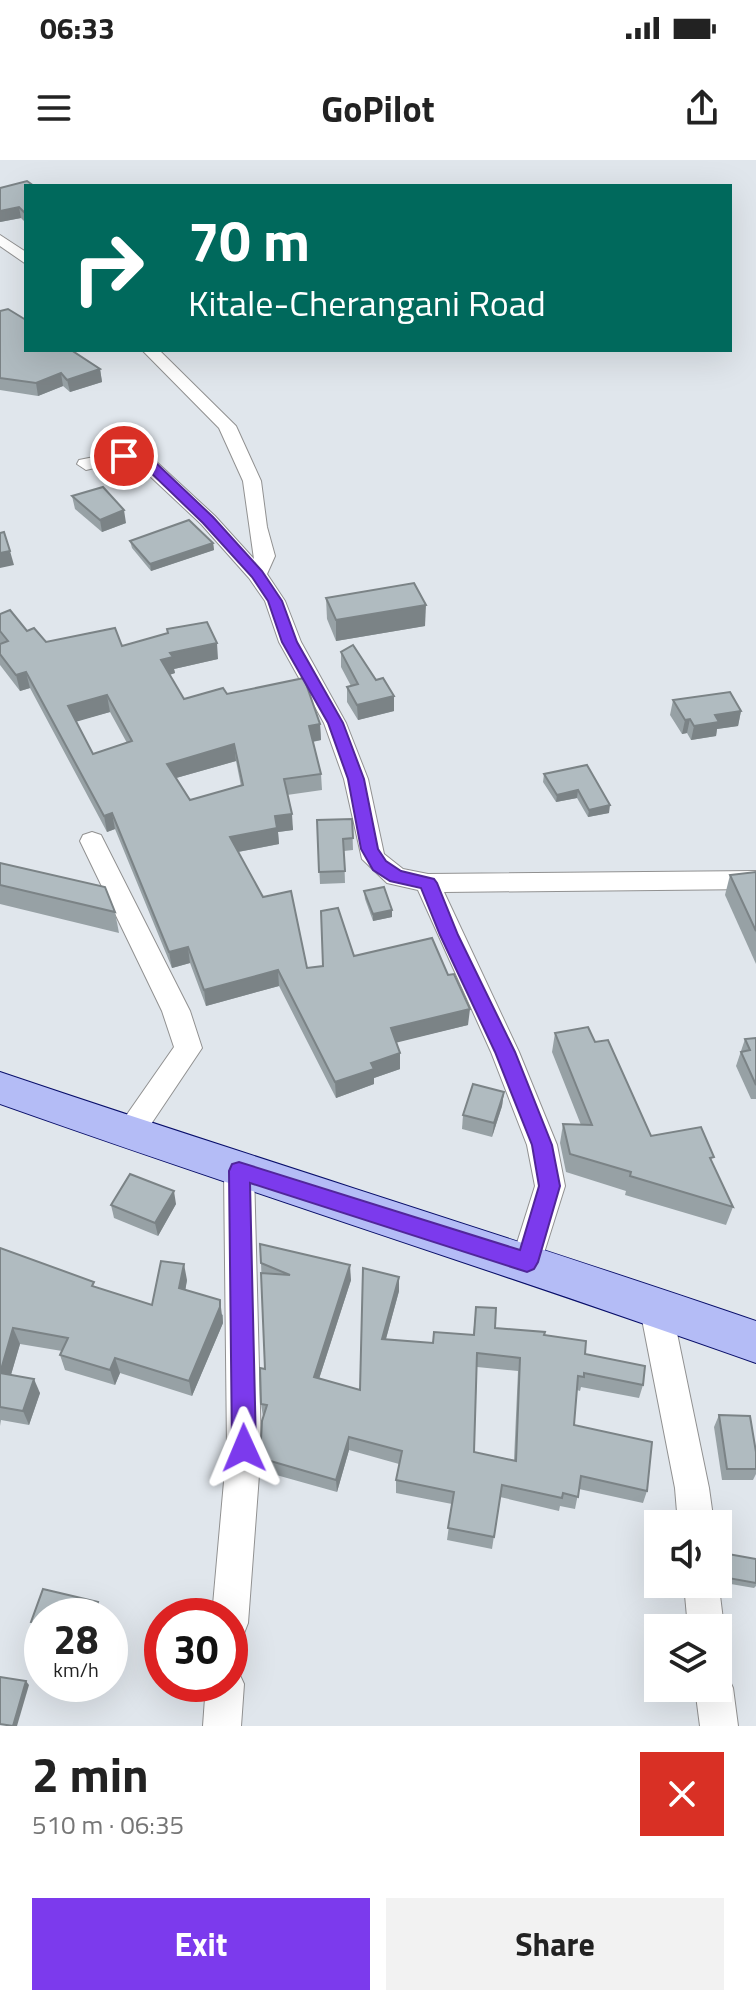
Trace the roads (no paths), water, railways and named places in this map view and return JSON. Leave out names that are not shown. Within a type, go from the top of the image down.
[{"type":"main road","points":[[0,1088],[239,1171],[527,1262],[756,1342]]},
{"type":"street","points":[[0,239],[24,257]]},
{"type":"street","points":[[152,352],[227,426],[252,481],[257,527],[265,556],[257,574]]},
{"type":"street","points":[[86,464],[124,456],[143,459],[208,520],[257,574],[275,601],[290,642],[335,723],[356,779],[374,859],[396,877],[428,883],[756,880]]},
{"type":"street","points":[[92,841],[176,1011],[188,1048],[129,1133]]},
{"type":"street","points":[[428,883],[449,935],[505,1052],[542,1145],[550,1186],[527,1262]]},
{"type":"street","points":[[232,1598],[244,1448],[239,1171]]},
{"type":"street","points":[[656,1309],[694,1510]]},
{"type":"street","points":[[222,1726],[224,1702]]},
{"type":"street","points":[[716,1702],[719,1726]]}]
